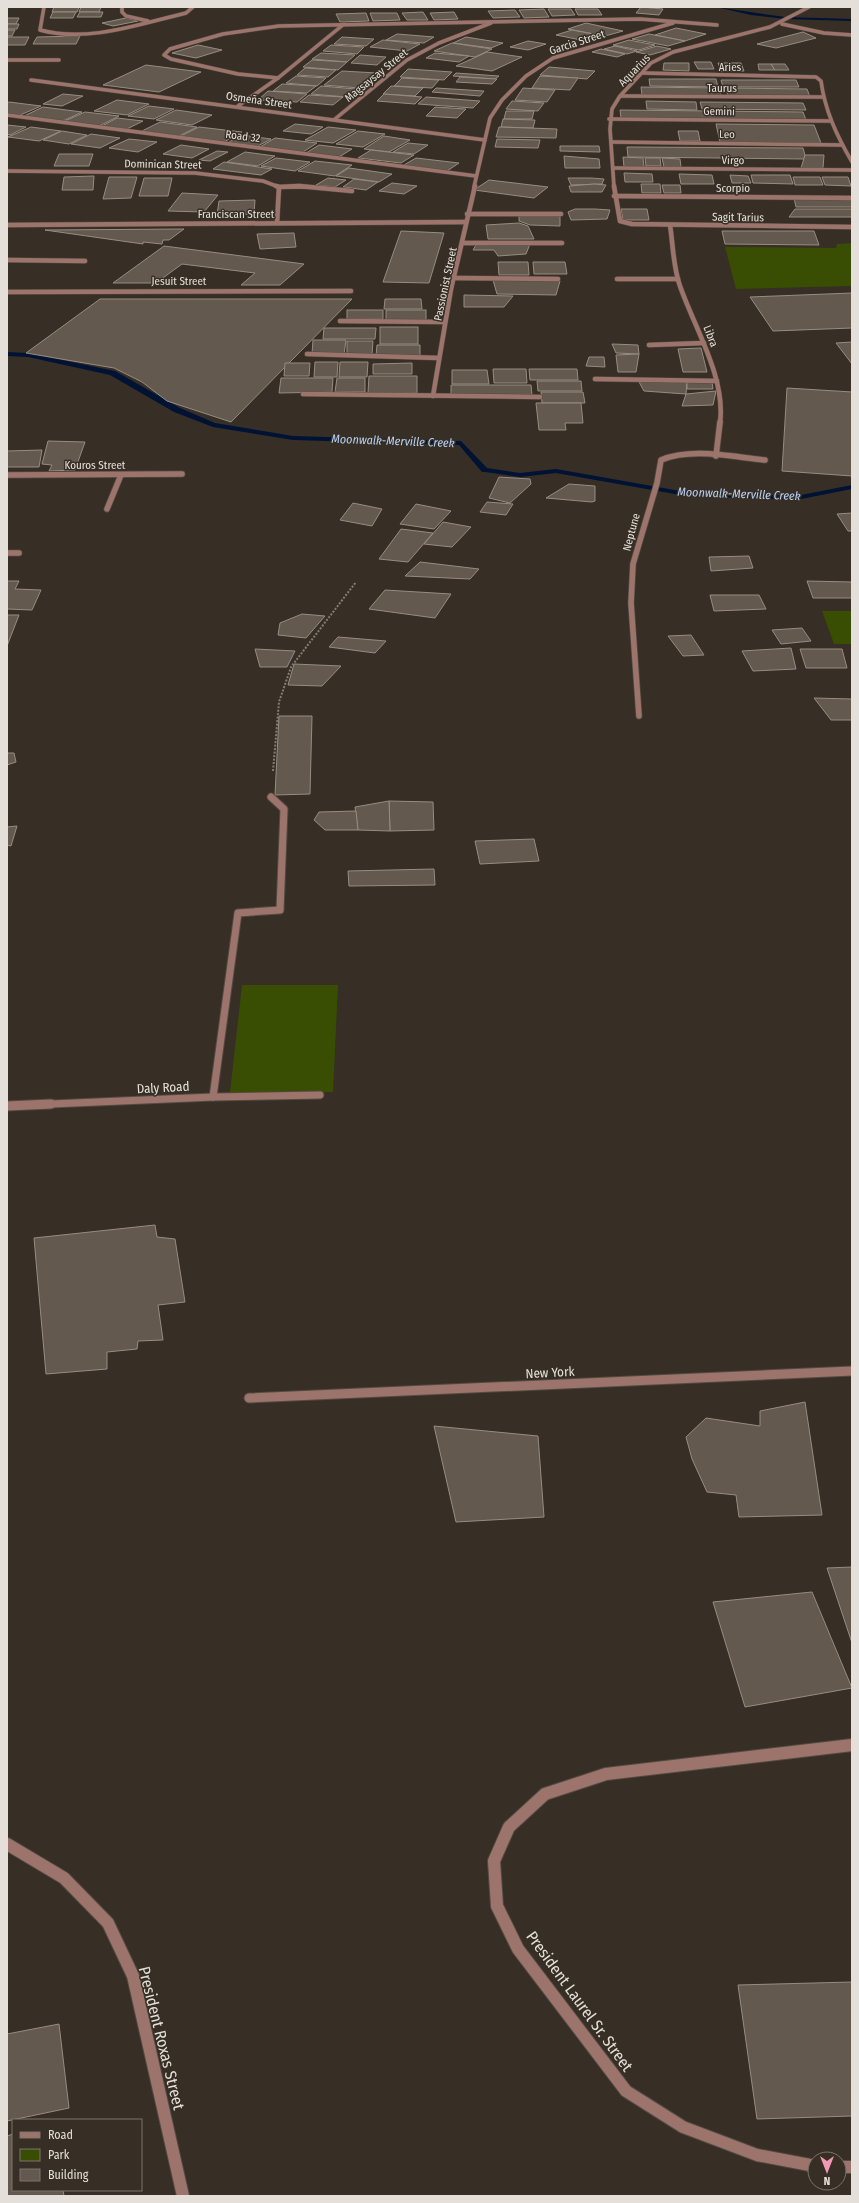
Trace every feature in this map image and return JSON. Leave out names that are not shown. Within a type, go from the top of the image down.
[{"type":"street","points":[[44,7],[40,30],[47,33],[108,32],[186,13],[194,7]]},
{"type":"street","points":[[122,7],[122,12],[126,16],[151,22]]},
{"type":"street","name":"Aquarius","points":[[609,119],[612,109],[621,96],[651,63],[666,55],[782,24],[797,16],[809,7]]},
{"type":"street","points":[[278,78],[238,74],[171,59],[164,55],[170,49],[244,30],[279,26],[640,19],[717,25]]},
{"type":"street","name":"Magsaysay Street","points":[[335,119],[418,52],[496,21]]},
{"type":"street","name":"Garcia Street","points":[[476,176],[494,112],[518,84],[541,64],[567,53],[679,21]]},
{"type":"street","points":[[238,106],[278,78],[344,24]]},
{"type":"street","points":[[782,24],[824,33],[852,35]]},
{"type":"street","points":[[7,60],[59,60]]},
{"type":"street","name":"Aries","points":[[643,73],[684,76],[816,77],[821,81],[823,97]]},
{"type":"street","name":"Osmeña Street","points":[[31,80],[238,106],[485,140]]},
{"type":"street","name":"Taurus","points":[[621,96],[823,97]]},
{"type":"street","points":[[823,97],[830,121],[852,162]]},
{"type":"street","name":"Road 32","points":[[7,115],[476,176]]},
{"type":"street","points":[[609,119],[612,142],[614,196]]},
{"type":"street","name":"Gemini","points":[[609,119],[830,121]]},
{"type":"street","name":"Leo","points":[[612,142],[842,145]]},
{"type":"street","name":"Virgo","points":[[613,168],[852,170]]},
{"type":"street","name":"Dominican Street","points":[[7,171],[217,173],[265,179],[279,187]]},
{"type":"street","name":"Passionist Street","points":[[434,396],[445,322],[476,176]]},
{"type":"street","points":[[277,223],[279,187],[305,186],[352,191]]},
{"type":"street","name":"Scorpio","points":[[614,196],[852,198]]},
{"type":"street","name":"Sagit Tarius","points":[[614,196],[619,219],[625,223],[670,225],[852,227]]},
{"type":"street","points":[[467,214],[561,214]]},
{"type":"street","name":"Franciscan Street","points":[[7,225],[466,222]]},
{"type":"street","name":"Libra","points":[[670,225],[678,278],[704,343],[717,381],[722,408],[716,456]]},
{"type":"street","points":[[463,242],[562,243]]},
{"type":"street","points":[[7,260],[85,261]]},
{"type":"street","points":[[454,278],[558,279]]},
{"type":"street","points":[[617,279],[678,278]]},
{"type":"street","name":"Jesuit Street","points":[[7,292],[351,291]]},
{"type":"street","points":[[340,321],[445,322]]},
{"type":"street","points":[[649,345],[704,343]]},
{"type":"street","points":[[307,354],[439,358]]},
{"type":"street","points":[[595,379],[717,381]]},
{"type":"street","points":[[303,394],[540,397]]},
{"type":"street","name":"Neptune","points":[[639,716],[631,603],[633,564],[657,482],[661,460],[682,455],[765,460]]},
{"type":"street","name":"Kouros Street","points":[[7,476],[182,474]]},
{"type":"street","points":[[107,509],[121,475]]},
{"type":"street","points":[[7,553],[19,553]]},
{"type":"street","points":[[213,1097],[238,913],[280,910],[284,809],[271,797]]},
{"type":"street","name":"Daly Road","points":[[7,1106],[213,1097],[320,1095]]},
{"type":"street","name":"New York","points":[[249,1398],[852,1371]]},
{"type":"street","name":"President Laurel Sr. Street","points":[[807,2164],[757,2155],[683,2127],[626,2091],[518,1949],[497,1906],[494,1861],[509,1827],[545,1794],[606,1774],[852,1745]]},
{"type":"street","name":"President Roxas Street","points":[[7,1844],[64,1878],[108,1923],[133,1976],[183,2196]]},
{"type":"path","points":[[271,797],[279,702],[291,667],[356,582]]},
{"type":"green space","points":[[852,243],[852,286],[736,289],[725,247],[836,248],[837,244]]},
{"type":"green space","points":[[822,611],[852,611],[852,644],[834,644]]},
{"type":"green space","points":[[242,985],[338,985],[333,1092],[230,1092]]},
{"type":"building","points":[[54,7],[79,7],[77,12],[52,12]]},
{"type":"building","points":[[81,7],[101,7],[99,12],[79,12]]},
{"type":"building","points":[[641,7],[663,9],[659,15],[636,13]]},
{"type":"building","points":[[544,9],[549,17],[524,18],[519,10]]},
{"type":"building","points":[[548,9],[571,9],[575,15],[552,16]]},
{"type":"building","points":[[575,9],[598,9],[602,15],[578,15]]},
{"type":"building","points":[[515,10],[520,17],[493,18],[488,11]]},
{"type":"building","points":[[53,12],[76,12],[73,18],[50,18]]},
{"type":"building","points":[[80,12],[103,12],[101,17],[77,17]]},
{"type":"building","points":[[423,12],[428,20],[407,20],[402,13]]},
{"type":"building","points":[[454,12],[458,19],[434,20],[430,13]]},
{"type":"building","points":[[366,13],[369,21],[340,22],[336,14]]},
{"type":"building","points":[[370,13],[397,13],[400,20],[373,21]]},
{"type":"building","points":[[7,18],[19,18],[16,24],[7,24]]},
{"type":"building","points":[[126,18],[138,21],[113,26],[102,23]]},
{"type":"building","points":[[586,23],[623,31],[605,36],[568,29]]},
{"type":"building","points":[[7,24],[19,24],[17,29],[7,29]]},
{"type":"building","points":[[676,28],[706,34],[685,41],[655,35]]},
{"type":"building","points":[[7,30],[15,30],[12,36],[7,36]]},
{"type":"building","points":[[572,30],[603,36],[586,41],[556,35]]},
{"type":"building","points":[[803,32],[816,38],[776,48],[757,44]]},
{"type":"building","points":[[397,34],[434,37],[424,43],[386,40]]},
{"type":"building","points":[[649,34],[685,41],[668,46],[632,39]]},
{"type":"building","points":[[80,36],[76,44],[33,44],[37,37]]},
{"type":"building","points":[[7,37],[29,37],[25,45],[7,45]]},
{"type":"building","points":[[342,37],[374,39],[366,46],[334,44]]},
{"type":"building","points":[[466,37],[503,43],[491,48],[453,43]]},
{"type":"building","points":[[383,40],[420,44],[407,51],[370,47]]},
{"type":"building","points":[[629,40],[655,45],[639,50],[613,45]]},
{"type":"building","points":[[528,41],[546,44],[528,50],[510,47]]},
{"type":"building","points":[[452,43],[492,49],[475,57],[434,51]]},
{"type":"building","points":[[198,45],[222,50],[196,58],[172,53]]},
{"type":"building","points":[[331,45],[364,47],[357,54],[323,51]]},
{"type":"building","points":[[615,46],[637,51],[627,54],[604,49]]},
{"type":"building","points":[[657,46],[671,49],[650,55],[636,52]]},
{"type":"building","points":[[601,49],[625,54],[617,57],[592,52]]},
{"type":"building","points":[[487,52],[522,57],[492,71],[456,66]]},
{"type":"building","points":[[321,53],[355,55],[347,62],[312,59]]},
{"type":"building","points":[[435,53],[469,56],[459,62],[426,58]]},
{"type":"building","points":[[360,55],[386,57],[377,65],[351,63]]},
{"type":"building","points":[[312,60],[347,62],[338,70],[303,67]]},
{"type":"building","points":[[694,62],[711,62],[714,69],[698,69]]},
{"type":"building","points":[[664,63],[689,63],[689,71],[663,70]]},
{"type":"building","points":[[718,63],[741,63],[744,71],[721,71]]},
{"type":"building","points":[[758,64],[771,64],[775,70],[759,70]]},
{"type":"building","points":[[771,64],[785,64],[789,70],[775,70]]},
{"type":"building","points":[[146,65],[201,72],[159,92],[103,85]]},
{"type":"building","points":[[549,67],[595,71],[587,79],[540,75]]},
{"type":"building","points":[[305,68],[336,70],[328,77],[297,75]]},
{"type":"building","points":[[408,69],[452,72],[444,80],[400,77]]},
{"type":"building","points":[[342,71],[377,73],[359,88],[324,85]]},
{"type":"building","points":[[456,73],[499,76],[495,79],[453,76]]},
{"type":"building","points":[[296,76],[326,78],[317,86],[286,83]]},
{"type":"building","points":[[540,76],[578,78],[570,90],[532,88]]},
{"type":"building","points":[[460,77],[497,79],[492,84],[456,82]]},
{"type":"building","points":[[402,78],[439,80],[432,88],[394,86]]},
{"type":"building","points":[[649,79],[716,79],[718,87],[650,86]]},
{"type":"building","points":[[721,80],[796,80],[799,87],[723,87]]},
{"type":"building","points":[[282,84],[316,86],[307,93],[273,91]]},
{"type":"building","points":[[321,86],[356,89],[347,97],[311,94]]},
{"type":"building","points":[[391,86],[423,88],[415,96],[383,94]]},
{"type":"building","points":[[641,87],[719,88],[721,96],[642,95]]},
{"type":"building","points":[[436,88],[484,91],[480,96],[432,92]]},
{"type":"building","points":[[523,88],[555,90],[547,102],[515,100]]},
{"type":"building","points":[[726,88],[807,89],[810,97],[728,96]]},
{"type":"building","points":[[268,91],[307,94],[297,102],[258,100]]},
{"type":"building","points":[[63,94],[83,96],[62,106],[43,104]]},
{"type":"building","points":[[384,94],[422,97],[415,104],[377,101]]},
{"type":"building","points":[[309,95],[343,97],[333,105],[300,102]]},
{"type":"building","points":[[426,97],[480,101],[473,108],[418,104]]},
{"type":"building","points":[[117,100],[149,104],[127,115],[94,111]]},
{"type":"building","points":[[512,101],[544,103],[538,111],[506,109]]},
{"type":"building","points":[[646,101],[696,102],[697,110],[647,109]]},
{"type":"building","points":[[700,102],[803,103],[806,110],[702,109]]},
{"type":"building","points":[[7,103],[41,106],[18,116],[7,115]]},
{"type":"building","points":[[149,106],[174,109],[154,119],[128,116]]},
{"type":"building","points":[[43,107],[82,112],[63,121],[24,116]]},
{"type":"building","points":[[435,107],[466,109],[457,118],[426,116]]},
{"type":"building","points":[[176,110],[212,115],[192,125],[156,120]]},
{"type":"building","points":[[620,110],[803,112],[806,120],[621,118]]},
{"type":"building","points":[[506,111],[534,111],[532,119],[504,119]]},
{"type":"building","points":[[85,112],[119,116],[99,126],[65,121]]},
{"type":"building","points":[[117,118],[143,121],[127,129],[102,126]]},
{"type":"building","points":[[503,119],[535,120],[533,128],[501,127]]},
{"type":"building","points":[[160,122],[197,127],[179,136],[142,131]]},
{"type":"building","points":[[295,124],[323,127],[311,134],[283,131]]},
{"type":"building","points":[[716,124],[814,125],[821,143],[720,142]]},
{"type":"building","points":[[7,125],[26,127],[10,135],[7,134]]},
{"type":"building","points":[[31,127],[61,131],[39,141],[8,137]]},
{"type":"building","points":[[199,127],[242,132],[224,142],[181,136]]},
{"type":"building","points":[[328,127],[356,130],[333,143],[305,140]]},
{"type":"building","points":[[499,127],[557,129],[556,138],[496,137]]},
{"type":"building","points":[[62,131],[87,135],[69,144],[43,140]]},
{"type":"building","points":[[358,131],[385,134],[363,147],[336,144]]},
{"type":"building","points":[[678,131],[698,131],[700,141],[680,141]]},
{"type":"building","points":[[91,134],[120,138],[100,148],[71,144]]},
{"type":"building","points":[[242,135],[271,139],[258,146],[229,142]]},
{"type":"building","points":[[384,136],[410,140],[389,152],[364,149]]},
{"type":"building","points":[[275,138],[317,143],[303,152],[260,147]]},
{"type":"building","points":[[129,139],[157,142],[138,152],[109,148]]},
{"type":"building","points":[[497,139],[540,140],[538,148],[495,147]]},
{"type":"building","points":[[408,143],[428,145],[414,154],[393,152]]},
{"type":"building","points":[[181,145],[209,149],[192,158],[163,154]]},
{"type":"building","points":[[319,145],[352,149],[339,157],[306,153]]},
{"type":"building","points":[[560,146],[599,146],[600,152],[560,151]]},
{"type":"building","points":[[627,147],[803,148],[806,159],[628,157]]},
{"type":"building","points":[[371,150],[414,155],[401,163],[358,158]]},
{"type":"building","points":[[217,151],[228,152],[210,161],[199,160]]},
{"type":"building","points":[[245,152],[275,156],[258,166],[227,162]]},
{"type":"building","points":[[59,154],[93,154],[89,166],[54,166]]},
{"type":"building","points":[[805,155],[824,155],[823,168],[801,168]]},
{"type":"building","points":[[564,156],[599,159],[600,168],[565,168]]},
{"type":"building","points":[[623,157],[643,158],[644,167],[624,167]]},
{"type":"building","points":[[276,158],[310,162],[295,171],[261,166]]},
{"type":"building","points":[[416,158],[459,163],[447,171],[404,165]]},
{"type":"building","points":[[645,158],[660,158],[661,166],[646,166]]},
{"type":"building","points":[[662,158],[680,159],[681,167],[664,167]]},
{"type":"building","points":[[315,161],[352,165],[335,176],[298,171]]},
{"type":"building","points":[[224,162],[272,169],[261,175],[213,169]]},
{"type":"building","points":[[349,168],[392,174],[379,182],[336,176]]},
{"type":"building","points":[[624,173],[652,174],[653,182],[625,182]]},
{"type":"building","points":[[679,174],[712,175],[714,184],[681,184]]},
{"type":"building","points":[[730,175],[748,176],[751,183],[732,183]]},
{"type":"building","points":[[751,175],[790,175],[793,184],[753,183]]},
{"type":"building","points":[[94,176],[93,190],[62,190],[64,177]]},
{"type":"building","points":[[109,177],[137,177],[131,198],[103,199]]},
{"type":"building","points":[[793,177],[820,177],[823,185],[795,185]]},
{"type":"building","points":[[822,177],[848,177],[851,186],[825,185]]},
{"type":"building","points":[[144,178],[172,178],[168,196],[139,196]]},
{"type":"building","points":[[328,178],[346,180],[335,187],[316,185]]},
{"type":"building","points":[[568,178],[604,179],[602,184],[571,185]]},
{"type":"building","points":[[354,179],[378,182],[366,190],[343,187]]},
{"type":"building","points":[[489,180],[548,187],[534,198],[474,190]]},
{"type":"building","points":[[392,183],[417,186],[404,194],[379,191]]},
{"type":"building","points":[[594,184],[606,185],[602,192],[571,192],[569,186]]},
{"type":"building","points":[[641,184],[660,184],[661,193],[642,193]]},
{"type":"building","points":[[662,185],[680,185],[681,193],[664,193]]},
{"type":"building","points":[[182,193],[218,195],[204,212],[168,211]]},
{"type":"building","points":[[794,198],[852,200],[852,207],[796,207]]},
{"type":"building","points":[[255,200],[254,214],[217,215],[219,201]]},
{"type":"building","points":[[575,209],[610,210],[607,219],[571,220],[568,212]]},
{"type":"building","points":[[621,209],[647,209],[649,220],[623,220]]},
{"type":"building","points":[[795,209],[852,209],[852,217],[789,217]]},
{"type":"building","points":[[519,216],[560,216],[560,226],[530,225],[519,221]]},
{"type":"building","points":[[519,223],[528,226],[534,239],[488,239],[486,225]]},
{"type":"building","points":[[184,229],[169,240],[163,240],[162,244],[143,242],[143,244],[45,230]]},
{"type":"building","points":[[401,231],[444,233],[429,283],[383,282]]},
{"type":"building","points":[[722,231],[814,231],[819,245],[725,244]]},
{"type":"building","points":[[294,233],[296,247],[260,249],[257,234]]},
{"type":"building","points":[[530,244],[526,254],[498,256],[494,250],[473,250],[476,245]]},
{"type":"building","points":[[164,246],[304,264],[280,285],[241,285],[255,273],[182,264],[156,283],[113,283]]},
{"type":"building","points":[[498,262],[528,262],[529,275],[499,275]]},
{"type":"building","points":[[533,262],[565,262],[567,274],[534,274]]},
{"type":"building","points":[[493,280],[560,281],[556,295],[497,294]]},
{"type":"building","points":[[852,293],[852,328],[773,331],[750,297]]},
{"type":"building","points":[[464,295],[513,296],[504,307],[464,307]]},
{"type":"building","points":[[100,299],[352,299],[231,422],[167,401],[142,382],[114,368],[26,353]]},
{"type":"building","points":[[385,299],[421,299],[422,309],[384,309]]},
{"type":"building","points":[[347,310],[383,310],[383,319],[347,319]]},
{"type":"building","points":[[386,310],[426,310],[426,320],[386,320]]},
{"type":"building","points":[[380,327],[418,327],[418,344],[380,344]]},
{"type":"building","points":[[324,328],[376,328],[375,339],[323,339]]},
{"type":"building","points":[[313,340],[346,340],[344,354],[312,354]]},
{"type":"building","points":[[347,341],[373,341],[372,355],[347,355]]},
{"type":"building","points":[[852,342],[852,364],[836,343]]},
{"type":"building","points":[[612,344],[638,345],[639,354],[616,353]]},
{"type":"building","points":[[377,345],[420,345],[420,356],[376,356]]},
{"type":"building","points":[[701,348],[707,372],[683,372],[678,349]]},
{"type":"building","points":[[639,354],[636,372],[618,372],[616,355]]},
{"type":"building","points":[[589,357],[604,357],[605,367],[586,366]]},
{"type":"building","points":[[315,362],[338,362],[337,377],[314,377]]},
{"type":"building","points":[[340,362],[368,362],[367,377],[339,377]]},
{"type":"building","points":[[285,363],[310,363],[309,376],[284,376]]},
{"type":"building","points":[[412,363],[412,374],[373,374],[373,364]]},
{"type":"building","points":[[493,369],[526,369],[527,383],[494,383]]},
{"type":"building","points":[[529,369],[577,369],[578,380],[530,380]]},
{"type":"building","points":[[452,370],[487,370],[489,384],[452,384]]},
{"type":"building","points":[[369,376],[417,376],[417,393],[368,393]]},
{"type":"building","points":[[281,378],[333,378],[332,392],[279,393]]},
{"type":"building","points":[[337,378],[365,378],[365,392],[335,392]]},
{"type":"building","points":[[687,380],[686,394],[644,391],[639,382]]},
{"type":"building","points":[[687,380],[712,382],[713,389],[687,389]]},
{"type":"building","points":[[537,381],[581,381],[582,391],[538,391]]},
{"type":"building","points":[[451,385],[531,385],[532,395],[451,395]]},
{"type":"building","points":[[787,388],[852,392],[852,476],[782,471]]},
{"type":"building","points":[[716,391],[713,405],[682,406],[686,394]]},
{"type":"building","points":[[541,392],[583,392],[585,403],[542,403]]},
{"type":"building","points":[[536,403],[581,403],[583,423],[565,423],[566,430],[539,430]]},
{"type":"building","points":[[48,441],[85,442],[75,470],[49,471],[52,465],[42,464]]},
{"type":"building","points":[[42,450],[39,467],[7,467],[7,451]]},
{"type":"building","points":[[499,477],[530,479],[531,484],[510,503],[489,498]]},
{"type":"building","points":[[569,484],[595,486],[595,501],[546,498]]},
{"type":"building","points":[[487,502],[513,504],[506,515],[480,512]]},
{"type":"building","points":[[353,503],[382,509],[372,526],[340,520]]},
{"type":"building","points":[[416,504],[451,511],[434,529],[400,524]]},
{"type":"building","points":[[852,513],[852,531],[848,531],[837,514]]},
{"type":"building","points":[[443,522],[471,527],[452,547],[424,544]]},
{"type":"building","points":[[401,529],[433,533],[408,562],[379,559]]},
{"type":"building","points":[[749,556],[753,568],[711,571],[709,557]]},
{"type":"building","points":[[420,562],[479,569],[470,579],[405,576]]},
{"type":"building","points":[[7,581],[19,581],[15,589],[41,590],[32,610],[7,609]]},
{"type":"building","points":[[807,581],[852,582],[852,598],[813,598]]},
{"type":"building","points":[[385,590],[451,594],[435,618],[369,609]]},
{"type":"building","points":[[710,595],[759,595],[766,609],[714,611]]},
{"type":"building","points":[[302,614],[325,616],[306,638],[278,635],[280,623]]},
{"type":"building","points":[[7,615],[19,615],[7,646]]},
{"type":"building","points":[[802,628],[811,641],[781,644],[772,630]]},
{"type":"building","points":[[691,635],[704,655],[683,656],[668,636]]},
{"type":"building","points":[[338,637],[386,641],[375,653],[329,647]]},
{"type":"building","points":[[791,648],[796,669],[753,671],[742,651]]},
{"type":"building","points":[[255,649],[295,651],[287,667],[260,667]]},
{"type":"building","points":[[800,649],[842,649],[847,668],[806,668]]},
{"type":"building","points":[[294,664],[341,666],[322,686],[288,685]]},
{"type":"building","points":[[814,698],[852,699],[852,720],[831,720]]},
{"type":"building","points":[[279,716],[312,716],[310,794],[275,795]]},
{"type":"building","points":[[7,753],[14,753],[16,762],[7,765]]},
{"type":"building","points":[[389,801],[433,802],[434,830],[390,831]]},
{"type":"building","points":[[389,801],[390,831],[358,830],[355,807]]},
{"type":"building","points":[[356,811],[358,830],[325,830],[314,820],[319,812]]},
{"type":"building","points":[[17,826],[11,846],[7,845],[7,827]]},
{"type":"building","points":[[534,839],[539,861],[480,864],[475,841]]},
{"type":"building","points":[[434,869],[435,885],[349,886],[348,871]]},
{"type":"building","points":[[155,1225],[157,1237],[175,1239],[185,1302],[158,1305],[163,1340],[138,1341],[137,1349],[107,1352],[107,1369],[46,1374],[34,1238]]},
{"type":"building","points":[[805,1402],[822,1515],[739,1517],[736,1495],[707,1492],[692,1459],[686,1437],[706,1418],[760,1426],[760,1411]]},
{"type":"building","points":[[434,1426],[538,1436],[544,1517],[456,1522]]},
{"type":"building","points":[[852,1567],[852,1643],[827,1568]]},
{"type":"building","points":[[812,1592],[852,1688],[745,1707],[713,1602]]},
{"type":"building","points":[[852,1982],[852,2116],[757,2119],[738,1985]]},
{"type":"building","points":[[59,2024],[69,2108],[7,2121],[7,2034]]},
{"type":"building","points":[[12,2134],[12,2191],[63,2191],[64,2196],[7,2196],[7,2136]]},
{"type":"waterway","points":[[718,7],[751,14],[785,18],[852,20]]},
{"type":"waterway","name":"Moonwalk-Merville Creek","points":[[7,354],[28,355],[112,373],[177,410],[213,425],[293,438],[461,443],[485,470],[520,475],[556,471],[686,494],[796,498],[852,487]]}]
